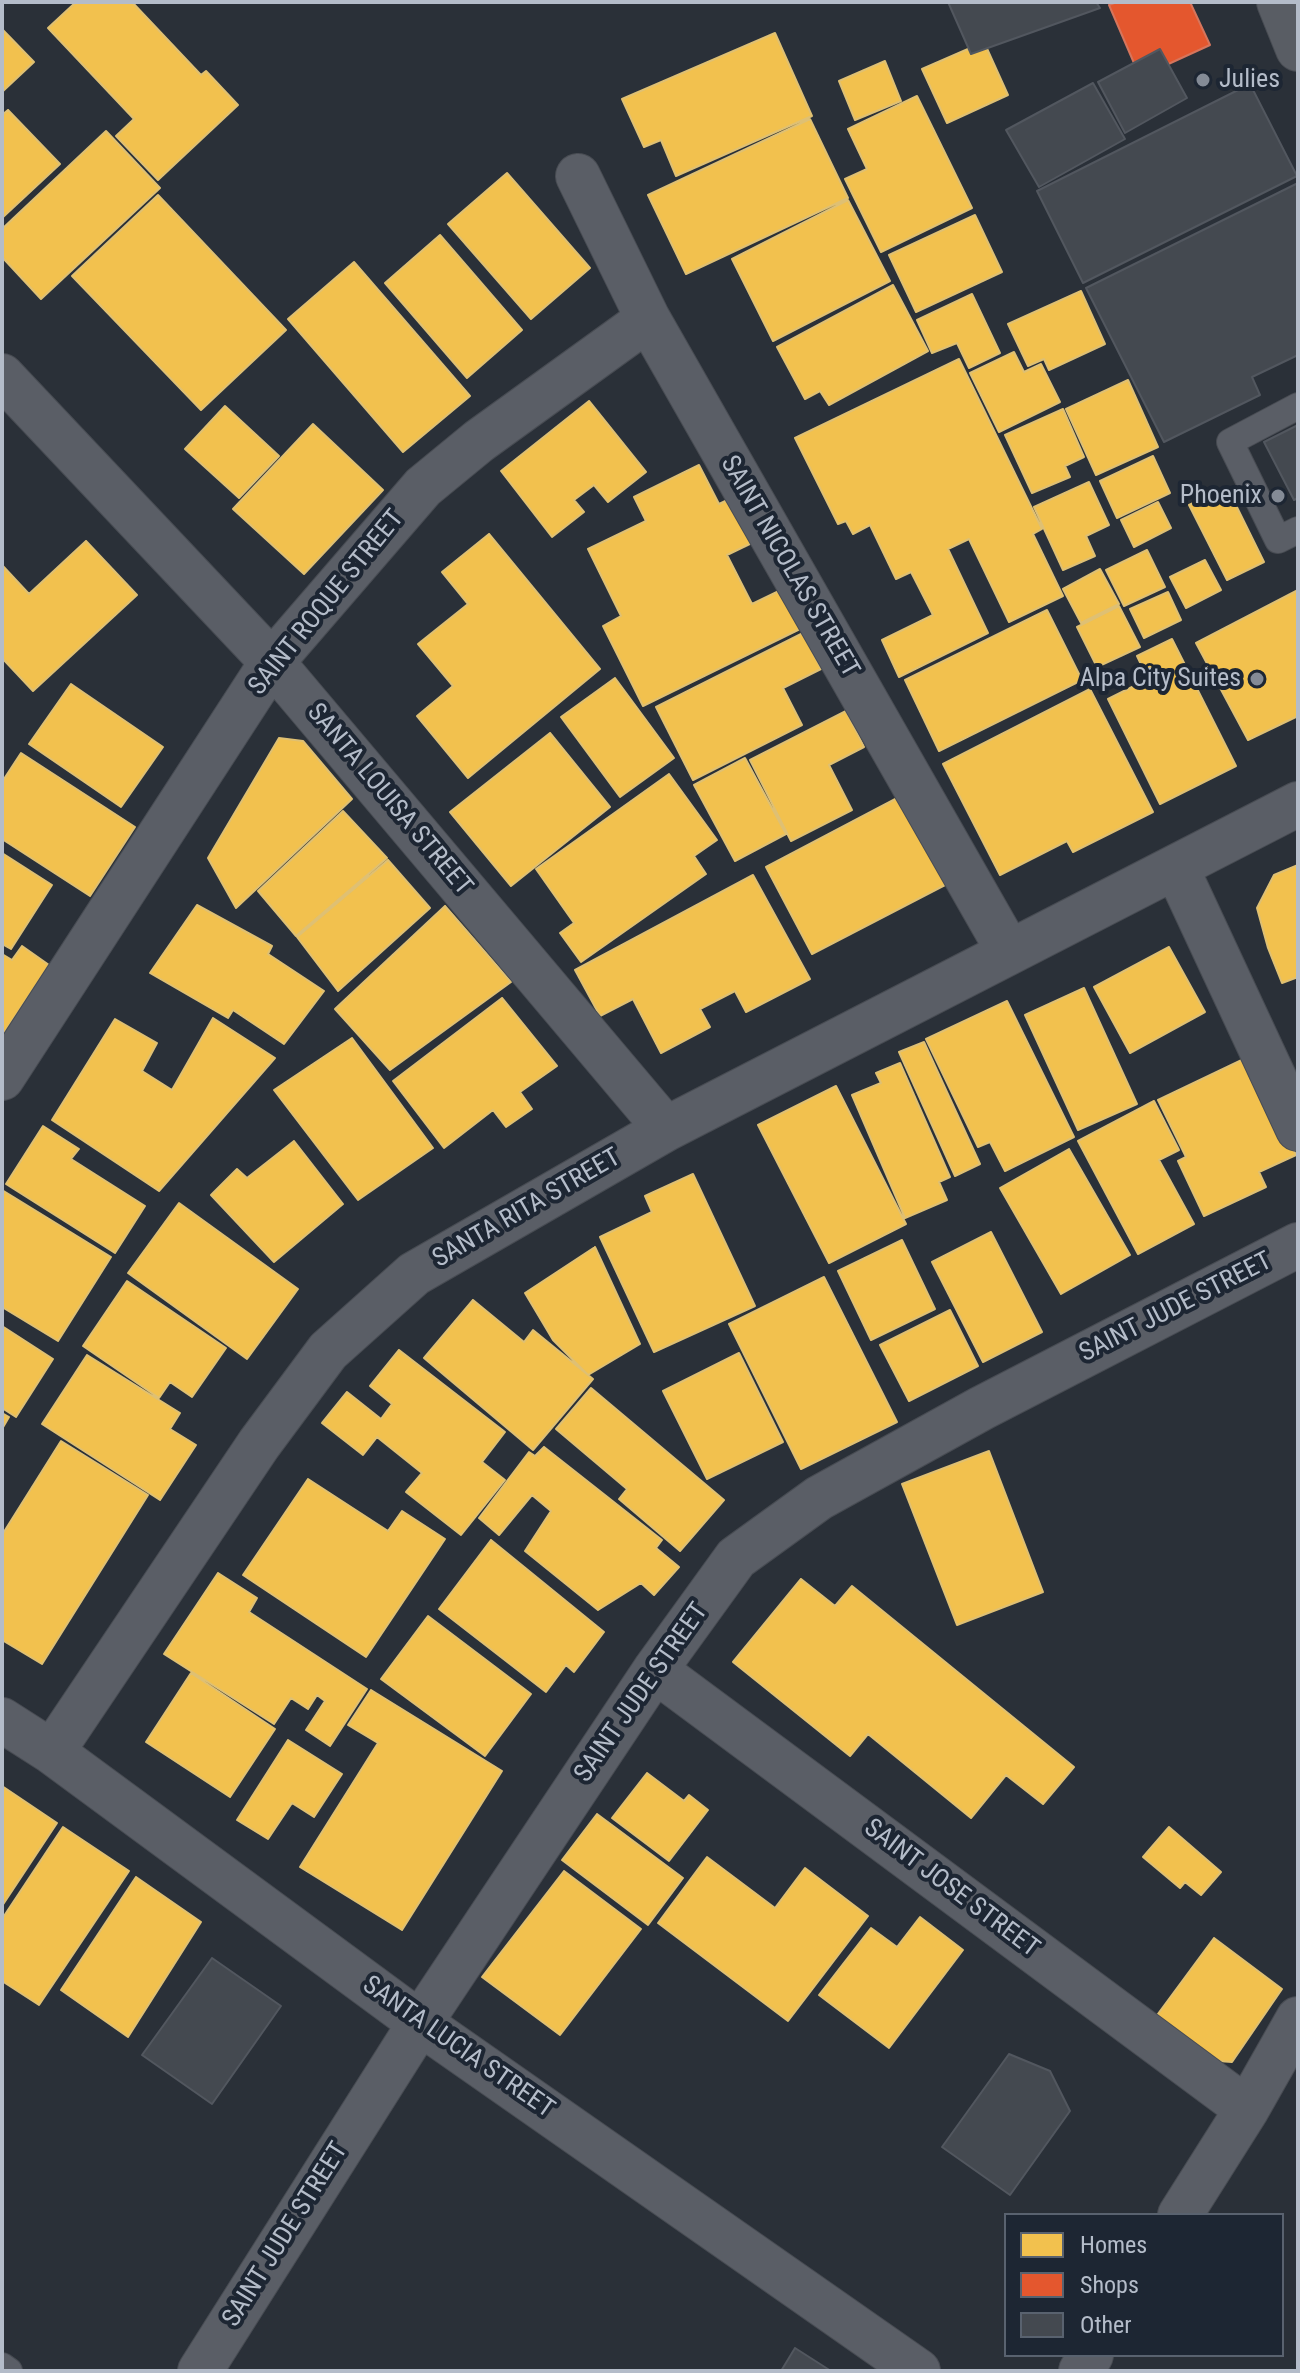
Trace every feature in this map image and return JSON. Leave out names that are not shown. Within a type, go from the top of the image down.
[{"type":"main road","points":[[1279,2],[1298,49]]},
{"type":"street","name":"SAINT NICOLAS STREET","points":[[578,176],[648,319],[1009,952]]},
{"type":"street","name":"SAINT ROQUE STREET","points":[[2,1078],[272,662],[423,487],[479,441],[648,319]]},
{"type":"street","name":"SANTA LOUISA STREET","points":[[2,376],[272,662],[666,1129]]},
{"type":"street","name":"SANTA RITA STREET","points":[[52,1752],[259,1444],[328,1351],[414,1274],[666,1129],[1298,804]]},
{"type":"street","points":[[1176,867],[1298,1129]]},
{"type":"street","name":"SAINT JUDE STREET","points":[[200,2371],[420,2023],[655,1670],[736,1558],[819,1498],[982,1408],[1298,1245]]},
{"type":"street","name":"SAINT JOSE STREET","points":[[655,1670],[1247,2109]]},
{"type":"street","name":"SANTA LUCIA STREET","points":[[2,1720],[52,1752],[420,2023],[918,2371]]},
{"type":"street","points":[[1181,2213],[1247,2109],[1298,2019]]},
{"type":"lane","points":[[1298,406],[1230,442],[1278,540],[1298,530]]},
{"type":"lane","points":[[2,2366],[9,2371]]},
{"type":"building: Homes","points":[[76,2],[132,2],[201,75],[206,71],[238,105],[158,180],[116,136],[134,119],[48,28]]},
{"type":"building: Homes","points":[[2,29],[34,62],[2,92]]},
{"type":"building: Homes","points":[[775,33],[812,116],[676,176],[661,140],[644,147],[622,99]]},
{"type":"building: Homes","points":[[984,42],[1008,95],[947,123],[922,69]]},
{"type":"building: Homes","points":[[885,61],[901,101],[855,120],[839,81]]},
{"type":"building: Homes","points":[[917,96],[972,208],[881,252],[845,179],[867,169],[848,129]]},
{"type":"building: Homes","points":[[8,110],[60,164],[2,218],[2,115]]},
{"type":"building: Homes","points":[[810,119],[848,198],[686,274],[648,195]]},
{"type":"building: Homes","points":[[106,131],[160,188],[41,299],[2,257],[2,229]]},
{"type":"building: Homes","points":[[507,173],[590,268],[531,319],[448,224]]},
{"type":"building: Homes","points":[[158,195],[286,330],[201,410],[72,276]]},
{"type":"building: Homes","points":[[848,200],[890,281],[773,341],[732,259]]},
{"type":"building: Homes","points":[[975,215],[1002,272],[916,312],[889,255]]},
{"type":"building: Homes","points":[[440,235],[522,330],[467,378],[385,283]]},
{"type":"building: Homes","points":[[354,262],[470,396],[403,452],[288,319]]},
{"type":"building: Homes","points":[[893,285],[928,351],[829,405],[820,391],[805,399],[777,347]]},
{"type":"building: Homes","points":[[1081,291],[1105,344],[1049,370],[1044,359],[1028,366],[1008,324]]},
{"type":"building: Homes","points":[[972,294],[1000,353],[969,368],[957,343],[932,353],[917,320]]},
{"type":"building: Homes","points":[[1014,352],[1024,372],[1041,364],[1060,402],[999,432],[970,373]]},
{"type":"building: Homes","points":[[959,359],[1042,529],[1033,534],[1063,596],[1009,622],[969,539],[948,549],[988,633],[899,677],[882,640],[933,615],[911,572],[896,579],[870,525],[853,534],[846,521],[838,524],[795,438]]},
{"type":"building: Homes","points":[[1128,380],[1158,447],[1096,475],[1066,409]]},
{"type":"building: Homes","points":[[589,401],[646,472],[608,502],[594,485],[574,500],[584,512],[552,537],[501,471]]},
{"type":"building: Homes","points":[[225,406],[279,456],[239,498],[185,449]]},
{"type":"building: Homes","points":[[1063,409],[1084,457],[1065,466],[1070,477],[1032,493],[1005,435]]},
{"type":"building: Homes","points":[[313,424],[383,490],[304,574],[233,509]]},
{"type":"building: Homes","points":[[1153,456],[1170,493],[1117,518],[1100,481]]},
{"type":"building: Homes","points":[[699,465],[719,504],[736,496],[758,540],[727,555],[752,604],[781,590],[800,629],[643,706],[603,626],[621,616],[588,549],[646,521],[634,497]]},
{"type":"building: Homes","points":[[1089,482],[1109,525],[1086,536],[1095,556],[1063,570],[1034,507]]},
{"type":"building: Homes","points":[[1227,487],[1264,562],[1227,580],[1189,505]]},
{"type":"building: Homes","points":[[1158,502],[1171,528],[1134,547],[1121,520]]},
{"type":"building: Homes","points":[[489,534],[600,669],[468,778],[417,716],[453,686],[418,644],[468,604],[442,572]]},
{"type":"building: Homes","points":[[86,541],[137,595],[33,691],[2,658],[2,565],[29,594]]},
{"type":"building: Homes","points":[[1147,550],[1165,587],[1124,606],[1106,570]]},
{"type":"building: Homes","points":[[1205,560],[1221,590],[1186,608],[1170,577]]},
{"type":"building: Homes","points":[[1100,569],[1119,604],[1081,623],[1063,589]]},
{"type":"building: Homes","name":"Alpa City Suites","points":[[1298,590],[1298,716],[1248,740],[1196,643]]},
{"type":"building: Homes","points":[[1168,592],[1181,620],[1144,638],[1130,609]]},
{"type":"building: Homes","points":[[1119,606],[1140,647],[1097,667],[1077,627]]},
{"type":"building: Homes","points":[[1047,610],[1082,680],[939,751],[905,680]]},
{"type":"building: Homes","points":[[803,633],[821,669],[783,688],[802,725],[693,780],[656,707]]},
{"type":"building: Homes","points":[[1172,639],[1236,766],[1160,804],[1108,699],[1148,679],[1137,656]]},
{"type":"building: Homes","points":[[615,678],[674,758],[620,797],[561,717]]},
{"type":"building: Homes","points":[[71,684],[163,747],[121,807],[29,744]]},
{"type":"building: Homes","points":[[1090,689],[1153,812],[1073,852],[1067,841],[1000,875],[943,764]]},
{"type":"building: Homes","points":[[846,711],[864,747],[829,765],[852,810],[791,841],[750,760]]},
{"type":"building: Homes","points":[[550,733],[610,807],[511,886],[450,812]]},
{"type":"building: Homes","points":[[279,738],[303,741],[352,799],[236,908],[208,858]]},
{"type":"building: Homes","points":[[21,753],[135,827],[90,896],[2,839],[2,782]]},
{"type":"building: Homes","points":[[745,758],[786,834],[735,861],[694,785]]},
{"type":"building: Homes","points":[[669,774],[717,840],[694,856],[706,874],[581,962],[560,933],[574,923],[536,869]]},
{"type":"building: Homes","points":[[901,796],[947,884],[812,954],[766,867]]},
{"type":"building: Homes","points":[[343,811],[387,858],[296,936],[258,891]]},
{"type":"building: Homes","points":[[2,853],[52,885],[11,949],[2,944]]},
{"type":"building: Homes","points":[[388,860],[430,908],[338,991],[297,937]]},
{"type":"building: Homes","points":[[1298,865],[1298,977],[1282,983],[1257,908],[1274,875]]},
{"type":"building: Homes","points":[[753,875],[810,979],[746,1012],[735,991],[700,1009],[710,1027],[661,1053],[633,999],[600,1016],[575,970]]},
{"type":"building: Homes","points":[[197,905],[272,946],[268,954],[324,991],[284,1044],[233,1010],[228,1018],[150,973]]},
{"type":"building: Homes","points":[[445,906],[511,982],[390,1070],[335,1009]]},
{"type":"building: Homes","points":[[22,946],[49,965],[2,1036],[2,954],[12,960]]},
{"type":"building: Homes","points":[[1169,947],[1205,1012],[1130,1053],[1094,987]]},
{"type":"building: Homes","points":[[1084,988],[1137,1104],[1078,1130],[1025,1015]]},
{"type":"building: Homes","points":[[502,998],[557,1066],[520,1092],[532,1109],[506,1127],[493,1110],[444,1148],[393,1081]]},
{"type":"building: Homes","points":[[1007,1001],[1074,1137],[1005,1171],[990,1142],[978,1147],[926,1039]]},
{"type":"building: Homes","points":[[213,1018],[275,1058],[159,1191],[52,1120],[115,1019],[157,1043],[142,1071],[172,1090]]},
{"type":"building: Homes","points":[[352,1038],[433,1148],[358,1200],[274,1090]]},
{"type":"building: Homes","points":[[924,1042],[980,1164],[955,1176],[899,1052]]},
{"type":"building: Homes","points":[[1248,1057],[1296,1155],[1259,1172],[1266,1187],[1204,1216],[1178,1161],[1186,1157],[1158,1100]]},
{"type":"building: Homes","points":[[900,1063],[950,1177],[939,1182],[947,1200],[905,1218],[852,1095],[881,1083],[876,1073]]},
{"type":"building: Homes","points":[[836,1086],[906,1224],[829,1263],[758,1125]]},
{"type":"building: Homes","points":[[1154,1101],[1179,1150],[1159,1160],[1194,1224],[1138,1254],[1078,1141]]},
{"type":"building: Homes","points":[[43,1126],[79,1149],[71,1159],[145,1206],[115,1253],[6,1184]]},
{"type":"building: Homes","points":[[294,1141],[343,1204],[274,1262],[211,1195],[237,1169],[247,1178]]},
{"type":"building: Homes","points":[[1069,1149],[1130,1255],[1061,1294],[1000,1188]]},
{"type":"building: Homes","points":[[693,1174],[755,1306],[654,1352],[600,1237],[652,1212],[645,1196]]},
{"type":"building: Homes","points":[[2,1190],[111,1257],[58,1341],[2,1307]]},
{"type":"building: Homes","points":[[179,1203],[298,1289],[247,1359],[128,1273]]},
{"type":"building: Homes","points":[[991,1232],[1042,1332],[983,1362],[932,1262]]},
{"type":"building: Homes","points":[[902,1240],[935,1309],[871,1340],[838,1271]]},
{"type":"building: Homes","points":[[595,1247],[640,1344],[588,1375],[553,1340],[525,1293]]},
{"type":"building: Homes","points":[[824,1277],[897,1422],[801,1469],[729,1324]]},
{"type":"building: Homes","points":[[127,1281],[226,1348],[192,1397],[170,1382],[159,1398],[83,1346]]},
{"type":"building: Homes","points":[[473,1300],[524,1342],[533,1330],[593,1379],[533,1450],[424,1358]]},
{"type":"building: Homes","points":[[950,1310],[978,1366],[909,1401],[880,1345]]},
{"type":"building: Homes","points":[[2,1326],[53,1359],[16,1417],[2,1408]]},
{"type":"building: Homes","points":[[399,1350],[505,1432],[482,1462],[505,1480],[461,1535],[406,1492],[422,1473],[377,1437],[363,1455],[322,1423],[347,1392],[381,1419],[392,1404],[370,1386]]},
{"type":"building: Homes","points":[[739,1353],[783,1442],[707,1479],[663,1391]]},
{"type":"building: Homes","points":[[87,1355],[180,1413],[170,1429],[196,1445],[160,1500],[42,1424]]},
{"type":"building: Homes","points":[[591,1388],[724,1500],[680,1551],[619,1499],[627,1489],[556,1429]]},
{"type":"building: Homes","points":[[2,1413],[9,1417],[2,1429]]},
{"type":"building: Homes","points":[[61,1441],[148,1495],[42,1664],[2,1640],[2,1535]]},
{"type":"building: Homes","points":[[544,1447],[662,1540],[656,1548],[679,1567],[654,1595],[641,1583],[598,1610],[525,1551],[551,1511],[532,1495],[499,1535],[479,1518],[529,1452],[535,1456]]},
{"type":"building: Homes","points":[[989,1451],[1043,1592],[957,1625],[902,1484]]},
{"type":"building: Homes","points":[[308,1479],[388,1531],[402,1511],[445,1539],[366,1657],[243,1575]]},
{"type":"building: Homes","points":[[491,1540],[604,1632],[574,1672],[566,1665],[546,1692],[439,1609]]},
{"type":"building: Homes","points":[[218,1573],[257,1598],[249,1612],[367,1689],[330,1746],[306,1730],[325,1701],[317,1695],[308,1709],[291,1698],[274,1724],[164,1654]]},
{"type":"building: Homes","points":[[801,1579],[835,1606],[852,1586],[1074,1767],[1043,1804],[1006,1775],[971,1818],[868,1734],[850,1756],[733,1662]]},
{"type":"building: Homes","points":[[428,1616],[531,1694],[485,1756],[381,1679]]},
{"type":"building: Homes","points":[[191,1673],[275,1729],[230,1797],[146,1742]]},
{"type":"building: Homes","points":[[371,1690],[502,1771],[402,1930],[300,1867],[378,1743],[348,1725]]},
{"type":"building: Homes","points":[[288,1740],[342,1774],[314,1817],[292,1803],[268,1839],[237,1820]]},
{"type":"building: Homes","points":[[647,1773],[684,1801],[689,1795],[708,1810],[669,1861],[612,1818]]},
{"type":"building: Homes","points":[[2,1786],[57,1823],[2,1906]]},
{"type":"building: Homes","points":[[597,1814],[683,1878],[648,1925],[562,1860]]},
{"type":"building: Homes","points":[[63,1827],[129,1871],[39,2005],[2,1981],[2,1919]]},
{"type":"building: Homes","points":[[1169,1827],[1221,1872],[1201,1895],[1185,1882],[1180,1888],[1143,1857]]},
{"type":"building: Homes","points":[[707,1857],[775,1908],[805,1868],[868,1916],[788,2021],[658,1923]]},
{"type":"building: Homes","points":[[564,1871],[641,1929],[560,2035],[482,1977]]},
{"type":"building: Homes","points":[[136,1877],[201,1922],[128,2037],[61,1990]]},
{"type":"building: Homes","points":[[920,1917],[963,1950],[889,2048],[819,1995],[871,1928],[897,1947]]},
{"type":"building: Homes","points":[[1214,1938],[1282,1989],[1232,2062],[1204,2060],[1152,2022]]},
{"type":"building: Shops","points":[[1117,2],[1190,2],[1210,45],[1140,77],[1109,5]]},
{"type":"building: Other","points":[[948,2],[1096,2],[1100,8],[971,54]]},
{"type":"building: Other","points":[[1160,49],[1187,98],[1125,133],[1098,82]]},
{"type":"building: Other","points":[[1093,83],[1125,139],[1039,187],[1006,130]]},
{"type":"building: Other","points":[[1250,84],[1297,176],[1083,283],[1037,191]]},
{"type":"building: Other","points":[[1298,183],[1298,355],[1252,377],[1260,395],[1164,442],[1086,288]]},
{"type":"building: Other","points":[[1298,425],[1298,498],[1294,500],[1264,442]]},
{"type":"building: Other","points":[[212,1958],[281,2006],[212,2104],[142,2055]]},
{"type":"building: Other","points":[[1009,2054],[1050,2071],[1070,2111],[1010,2195],[942,2147]]},
{"type":"building: Other","points":[[795,2348],[831,2371],[781,2371]]},
{"type":"place","name":"Julies","points":[[1203,80]]},
{"type":"place","name":"Phoenix","points":[[1278,496]]},
{"type":"place","name":"Alpa City Suites","points":[[1257,679]]}]
